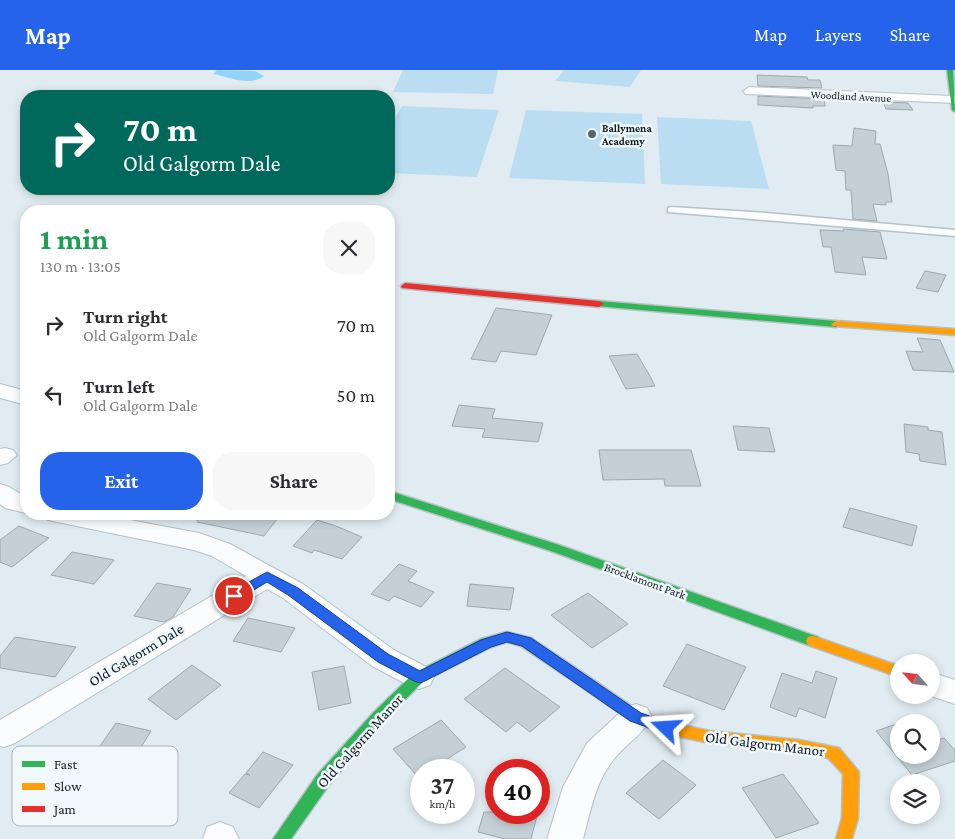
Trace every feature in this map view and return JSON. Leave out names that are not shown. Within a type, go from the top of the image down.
[{"type":"street","points":[[950,70],[954,103]]},
{"type":"street","name":"Woodland Avenue","points":[[749,91],[954,103]]},
{"type":"street","points":[[404,286],[742,317],[955,332]]},
{"type":"street","points":[[0,391],[20,396]]},
{"type":"street","name":"Brocklamont Park","points":[[395,497],[555,548],[890,669]]},
{"type":"street","points":[[87,520],[199,542],[221,550],[293,592],[383,658],[420,677]]},
{"type":"street","name":"Old Galgorm Dale","points":[[4,734],[267,576]]},
{"type":"street","name":"Old Galgorm Manor","points":[[281,839],[323,780],[378,717],[420,677],[486,643],[507,637],[526,642],[540,650],[636,717],[666,728],[710,737],[799,746],[833,752],[851,772],[850,818],[844,839]]},
{"type":"street","points":[[940,687],[955,692]]},
{"type":"street","points":[[565,839],[580,787],[600,753],[636,717]]},
{"type":"lane","points":[[671,210],[766,216],[955,233]]},
{"type":"shaded area","points":[[403,70],[498,70],[493,94],[395,92],[394,90]]},
{"type":"shaded area","points":[[564,70],[641,70],[630,87],[555,81]]},
{"type":"shaded area","points":[[402,106],[499,110],[477,177],[395,173],[395,118]]},
{"type":"shaded area","points":[[526,110],[642,114],[645,184],[509,178]]},
{"type":"shaded area","points":[[657,117],[751,121],[769,189],[661,184]]},
{"type":"water","points":[[217,70],[255,71],[264,76],[252,81],[245,81],[213,74]]},
{"type":"building","points":[[757,75],[807,77],[808,80],[820,80],[822,88],[758,86]]},
{"type":"building","points":[[758,96],[824,99],[825,106],[813,106],[813,108],[758,105]]},
{"type":"building","points":[[883,102],[908,103],[913,110],[886,109]]},
{"type":"building","points":[[854,128],[876,131],[875,144],[880,144],[888,174],[892,202],[886,202],[886,205],[873,204],[877,221],[853,219],[851,190],[846,190],[845,171],[836,170],[833,145],[852,146]]},
{"type":"building","points":[[843,229],[880,232],[887,259],[862,257],[866,275],[835,272],[831,247],[823,247],[820,230],[844,231]]},
{"type":"building","points":[[925,271],[946,275],[938,292],[916,288]]},
{"type":"building","points":[[496,308],[552,315],[536,355],[501,351],[496,362],[471,359]]},
{"type":"building","points":[[917,338],[940,340],[954,372],[913,370],[906,351],[923,352]]},
{"type":"building","points":[[637,354],[655,386],[626,389],[609,356]]},
{"type":"building","points":[[459,405],[495,409],[492,418],[543,423],[538,442],[482,437],[485,429],[452,426]]},
{"type":"building","points":[[904,424],[928,427],[928,430],[942,432],[946,465],[920,461],[919,454],[906,452]]},
{"type":"building","points":[[733,426],[769,428],[775,452],[738,450]]},
{"type":"building","points":[[599,450],[691,450],[701,486],[665,486],[664,479],[603,480]]},
{"type":"building","points":[[850,508],[917,526],[912,546],[843,527]]},
{"type":"building","points":[[197,520],[276,520],[264,536],[197,522]]},
{"type":"building","points":[[317,520],[362,537],[342,559],[314,550],[312,553],[293,546]]},
{"type":"building","points":[[19,526],[49,538],[12,567],[0,562],[0,540]]},
{"type":"building","points":[[72,552],[114,560],[94,584],[51,575]]},
{"type":"building","points":[[399,564],[417,571],[408,581],[434,592],[421,607],[394,596],[389,601],[371,594]]},
{"type":"building","points":[[157,583],[191,589],[173,617],[164,622],[134,616]]},
{"type":"building","points":[[470,584],[514,588],[510,610],[467,606]]},
{"type":"building","points":[[588,593],[628,624],[592,648],[551,615]]},
{"type":"building","points":[[248,618],[295,628],[281,652],[233,641]]},
{"type":"building","points":[[15,637],[76,647],[55,677],[0,668],[0,656]]},
{"type":"building","points":[[687,644],[746,667],[724,710],[663,686]]},
{"type":"building","points":[[192,665],[221,685],[176,720],[148,699]]},
{"type":"building","points":[[344,666],[351,703],[319,710],[312,672]]},
{"type":"building","points":[[505,668],[560,707],[530,732],[517,722],[506,732],[464,699]]},
{"type":"building","points":[[816,671],[837,678],[825,718],[799,708],[796,717],[770,707],[782,673],[812,683]]},
{"type":"building","points":[[441,720],[466,747],[447,759],[410,759],[410,768],[393,749]]},
{"type":"building","points":[[116,723],[151,731],[142,746],[100,746]]},
{"type":"building","points":[[890,726],[890,748],[876,731]]},
{"type":"building","points":[[944,738],[955,750],[955,761],[911,774],[903,764],[940,764],[940,739]]},
{"type":"building","points":[[263,752],[293,765],[259,808],[229,793],[245,774],[250,775],[246,773]]},
{"type":"building","points":[[663,760],[696,785],[659,819],[626,793]]},
{"type":"building","points":[[783,774],[819,823],[776,838],[742,788]]},
{"type":"building","points":[[484,812],[485,824],[535,824],[531,839],[505,839],[478,832]]},
{"type":"traffic: fast","points":[[950,70],[955,110]]},
{"type":"traffic: fast","points":[[599,304],[836,324]]},
{"type":"traffic: fast","points":[[395,497],[555,548],[813,641]]},
{"type":"traffic: fast","points":[[281,839],[323,780],[378,717],[419,677],[486,643],[507,637],[526,642],[593,687]]},
{"type":"traffic: slow","points":[[836,324],[955,332]]},
{"type":"traffic: slow","points":[[813,641],[890,669]]},
{"type":"traffic: slow","points":[[593,687],[636,717],[666,728],[710,737],[799,746],[833,753],[851,772],[850,818],[844,839]]},
{"type":"traffic: jam","points":[[405,286],[599,304]]},
{"type":"place","name":"Ballymena Academy","points":[[592,134]]},
{"type":"route","points":[[234,596],[267,576],[293,592],[383,658],[420,677],[486,643],[507,637],[526,642],[636,717],[666,728]]}]
